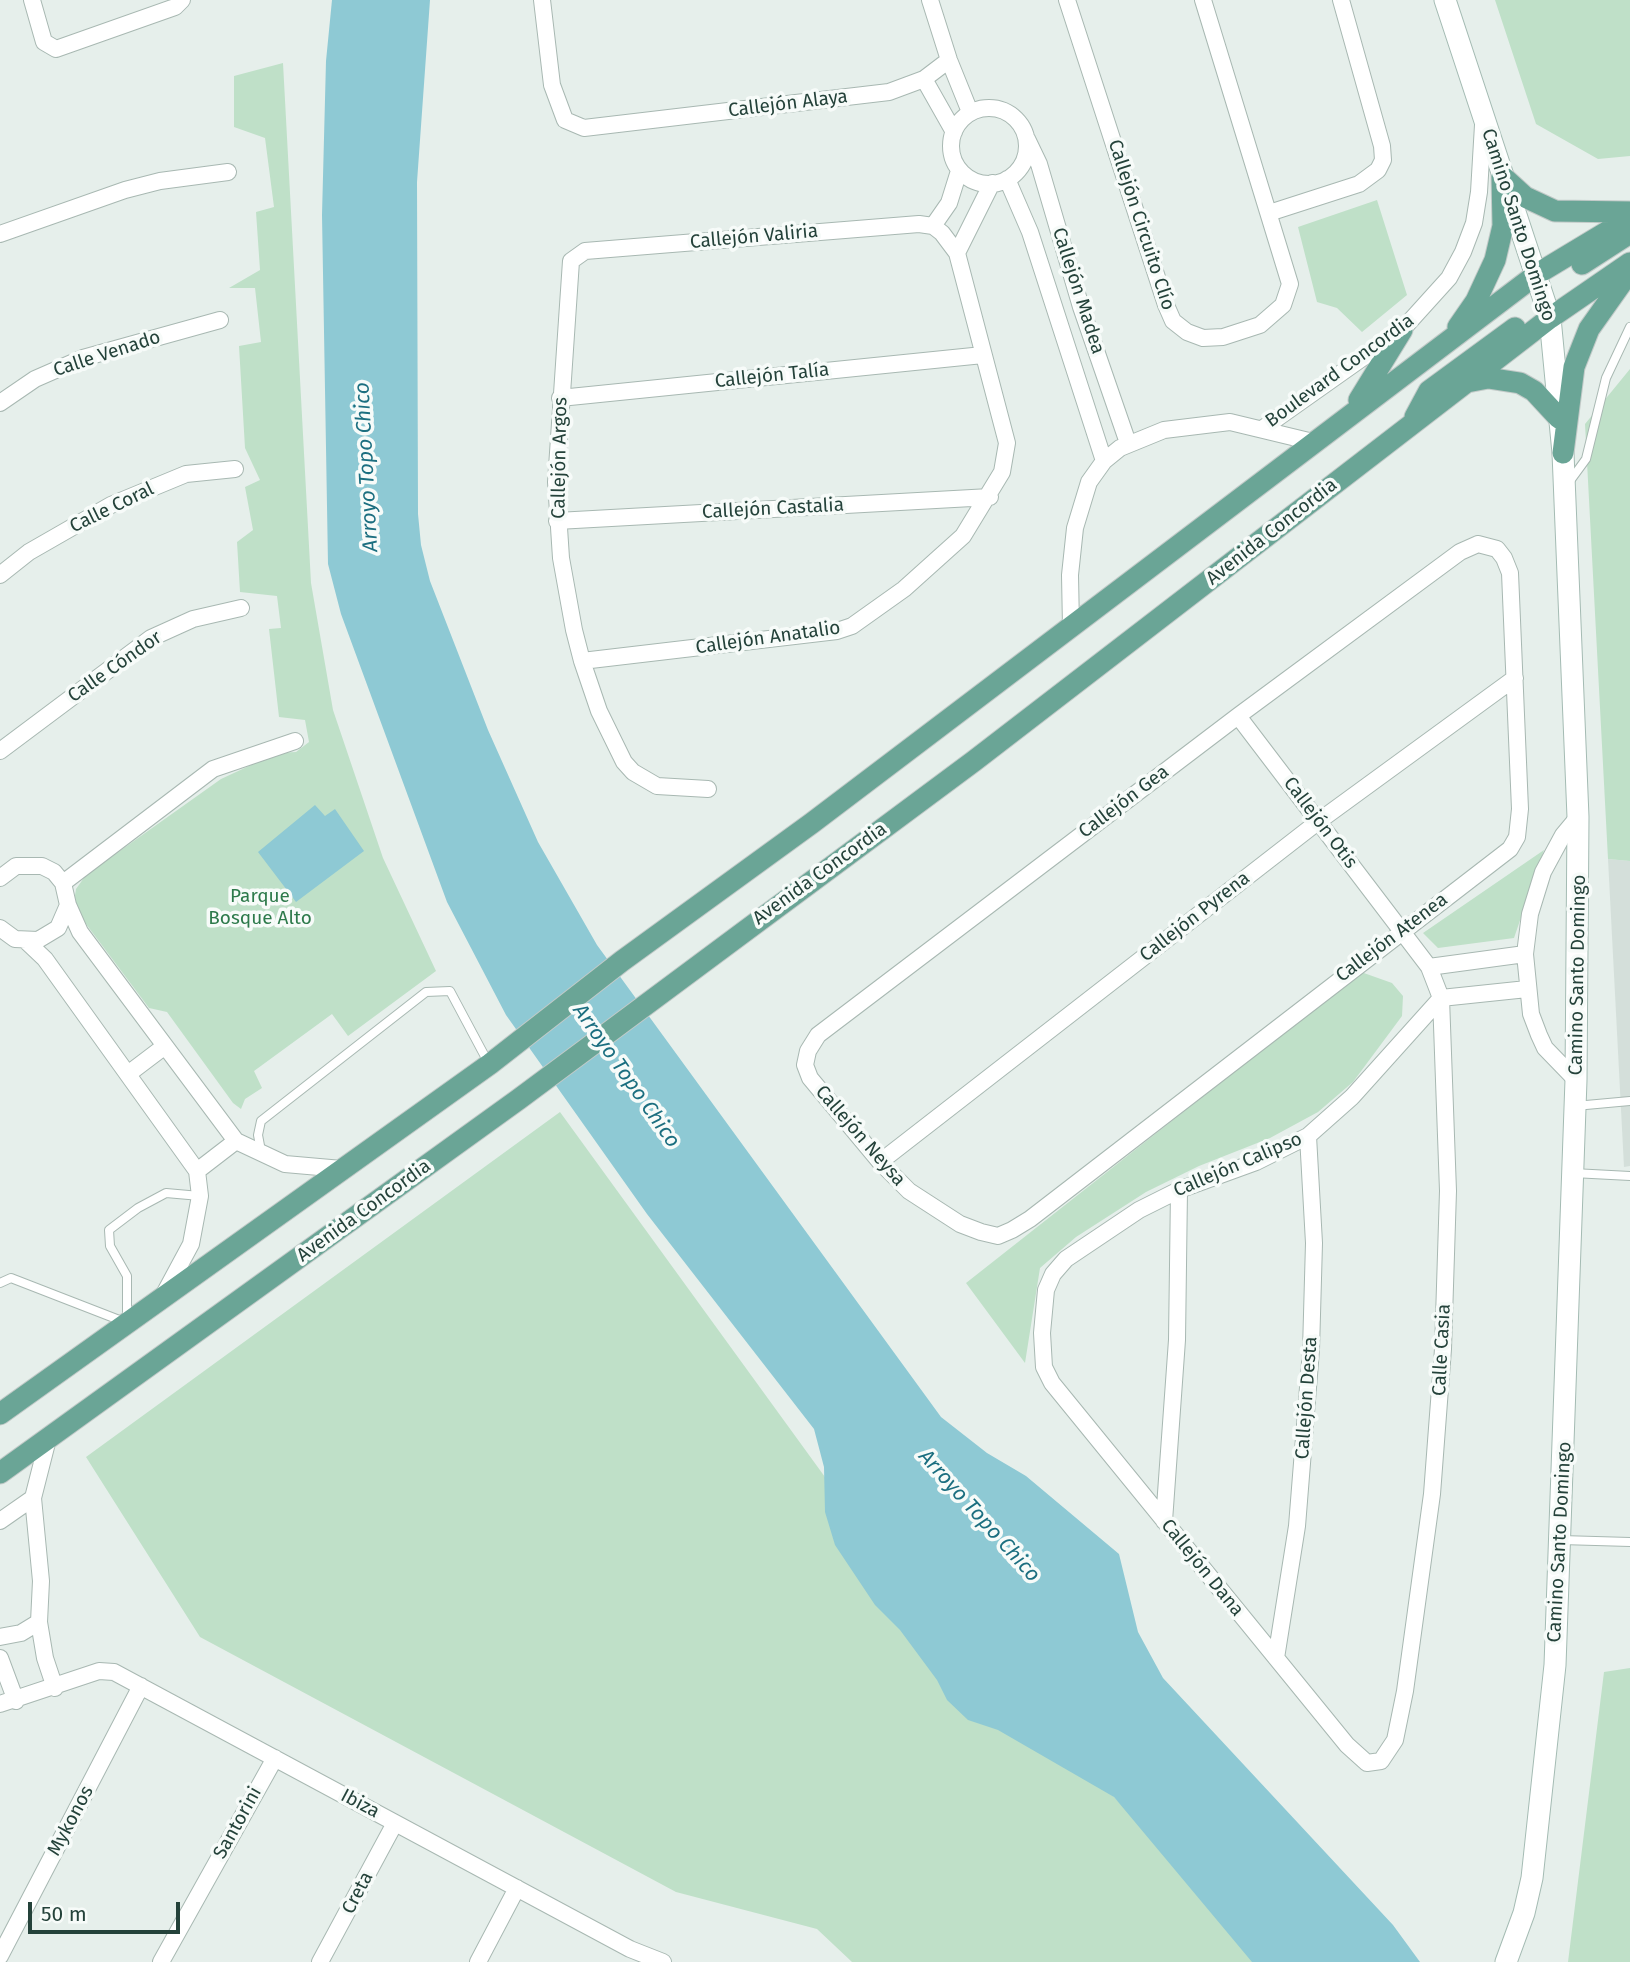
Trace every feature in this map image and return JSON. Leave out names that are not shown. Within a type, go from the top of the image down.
[{"type":"main road","points":[[1502,176],[1525,197],[1555,211],[1630,212]]},
{"type":"main road","points":[[1447,342],[1476,301],[1495,260],[1503,217],[1502,176]]},
{"type":"main road","name":"Avenida Concordia","points":[[0,1473],[519,1099],[974,761],[1465,383],[1543,297],[1630,218]]},
{"type":"main road","points":[[1410,425],[1429,391],[1543,297],[1630,233]]},
{"type":"main road","name":"Avenida Concordia","points":[[0,1414],[489,1064],[622,961],[812,824],[1447,342],[1543,297],[1630,262]]},
{"type":"main road","points":[[1563,453],[1574,367],[1589,329],[1630,271]]},
{"type":"main road","points":[[1350,413],[1402,331]]},
{"type":"main road","points":[[1465,383],[1488,378],[1520,383],[1534,391],[1559,418]]},
{"type":"street","points":[[32,0],[44,42],[56,49],[176,7],[181,0]]},
{"type":"street","name":"Callejón Alaya","points":[[542,0],[552,85],[565,120],[584,128],[888,92],[924,79],[949,61]]},
{"type":"street","points":[[930,0],[949,61],[970,113]]},
{"type":"street","name":"Callejón Circuito Clío","points":[[1067,0],[1173,321],[1187,332],[1203,338],[1223,337],[1260,325],[1283,305],[1290,284],[1203,0]]},
{"type":"street","points":[[1269,213],[1359,184],[1378,170],[1382,160],[1382,146],[1341,0]]},
{"type":"street","name":"Camino Santo Domingo","points":[[1445,0],[1543,297],[1563,453],[1578,817],[1576,1080],[1555,1665],[1532,1878],[1506,1962]]},
{"type":"street","points":[[924,79],[954,132],[953,156],[958,171],[949,203],[933,226]]},
{"type":"street","points":[[954,132],[970,113],[994,108],[1006,111],[1016,119],[1027,139],[1022,164],[1000,181],[957,253]]},
{"type":"street","name":"Boulevard Concordia","points":[[1071,627],[1070,575],[1075,528],[1089,482],[1104,461],[1128,443],[1188,425],[1230,422],[1262,429],[1402,331],[1429,304],[1464,252],[1474,223],[1479,192],[1483,116]]},
{"type":"street","name":"Callejón Madea","points":[[1027,139],[1038,164],[1081,307],[1128,443]]},
{"type":"street","points":[[958,171],[974,180],[1000,181]]},
{"type":"street","points":[[0,234],[125,190],[160,181],[228,172]]},
{"type":"street","name":"Callejón Madea","points":[[1000,181],[1030,232],[1104,461]]},
{"type":"street","name":"Callejón Valiria","points":[[576,255],[586,251],[919,224],[933,226]]},
{"type":"street","name":"Callejón Anatalio","points":[[582,662],[818,635],[852,626],[904,589],[963,536],[990,497],[1002,472],[1007,443],[957,253],[933,226]]},
{"type":"street","name":"Callejón Argos","points":[[576,255],[568,270],[557,521],[566,591],[582,662],[616,750],[633,772],[657,786],[708,789]]},
{"type":"street","points":[[1056,314],[1081,307]]},
{"type":"street","name":"Calle Venado","points":[[0,403],[36,379],[65,365],[220,320]]},
{"type":"street","name":"Callejón Talía","points":[[561,398],[983,355]]},
{"type":"street","points":[[1262,429],[1313,442]]},
{"type":"street","name":"Calle Coral","points":[[0,575],[29,552],[111,505],[186,474],[235,469]]},
{"type":"street","name":"Callejón Castalia","points":[[557,521],[990,497]]},
{"type":"street","name":"Callejón Atenea","points":[[998,1236],[1030,1219],[1510,849],[1517,837],[1520,809],[1510,573],[1504,558],[1487,545],[1478,544],[1460,552]]},
{"type":"street","name":"Callejón Gea","points":[[805,1065],[808,1051],[818,1035],[836,1018],[1460,552]]},
{"type":"street","name":"Calle Cóndor","points":[[0,751],[151,638],[193,619],[242,608]]},
{"type":"street","name":"Callejón Pyrena","points":[[880,1162],[1319,821],[1515,678]]},
{"type":"street","name":"Callejón Otis","points":[[1238,716],[1402,930]]},
{"type":"street","points":[[62,883],[213,769],[295,741]]},
{"type":"street","points":[[1576,1080],[1545,1048],[1531,1014],[1525,954],[1530,914],[1543,872],[1563,835],[1578,817]]},
{"type":"street","points":[[1,873],[29,863],[54,872],[62,883],[80,932],[236,1141],[285,1164],[342,1169]]},
{"type":"street","points":[[0,928],[15,939],[26,941],[49,936],[65,917],[68,905]]},
{"type":"street","name":"Calle Casia","points":[[1367,1763],[1381,1761],[1395,1740],[1405,1691],[1432,1494],[1443,1349],[1448,1191],[1441,998],[1429,967],[1402,930]]},
{"type":"street","points":[[26,941],[45,959],[197,1171],[200,1196],[191,1244],[161,1298]]},
{"type":"street","points":[[1429,967],[1525,954]]},
{"type":"street","points":[[1441,998],[1527,989]]},
{"type":"street","name":"Callejón Calipso","points":[[1044,1367],[1043,1310],[1053,1274],[1091,1240],[1179,1190],[1256,1162],[1308,1136],[1352,1097],[1441,998]]},
{"type":"street","points":[[128,1074],[165,1046]]},
{"type":"street","name":"Callejón Neysa","points":[[805,1065],[817,1087],[880,1162],[909,1191],[951,1219],[998,1236]]},
{"type":"street","name":"Callejón Desta","points":[[1276,1658],[1297,1526],[1311,1350],[1314,1243],[1308,1136]]},
{"type":"street","points":[[197,1171],[236,1141]]},
{"type":"street","points":[[1164,1521],[1177,1340],[1179,1190]]},
{"type":"street","name":"Callejón Dana","points":[[1044,1367],[1066,1402],[1347,1745],[1367,1763]]},
{"type":"street","points":[[48,1439],[33,1497],[40,1581],[39,1622],[45,1658],[55,1688]]},
{"type":"street","points":[[0,1521],[33,1497]]},
{"type":"street","points":[[0,1637],[21,1633],[39,1622]]},
{"type":"street","name":"Ibiza","points":[[0,1658],[8,1702],[107,1670],[630,1949],[663,1962]]},
{"type":"street","name":"Mykonos","points":[[0,1956],[141,1686]]},
{"type":"street","name":"Santorini","points":[[161,1962],[275,1758]]},
{"type":"street","name":"Creta","points":[[320,1962],[396,1823]]},
{"type":"street","points":[[478,1962],[517,1888]]},
{"type":"lane","points":[[1564,488],[1586,459],[1606,377],[1630,327]]},
{"type":"lane","points":[[262,1154],[258,1135],[261,1121],[426,992],[450,991],[489,1064]]},
{"type":"lane","points":[[1575,1106],[1630,1101]]},
{"type":"lane","points":[[1573,1173],[1630,1176]]},
{"type":"lane","points":[[0,1283],[11,1278],[127,1323],[127,1276],[110,1246],[109,1230],[138,1208],[166,1193],[200,1196]]},
{"type":"lane","points":[[1561,1539],[1630,1542]]},
{"type":"shaded area","points":[[1608,859],[1630,861],[1630,1166],[1624,1167]]},
{"type":"green space","points":[[1495,0],[1630,0],[1630,156],[1598,159],[1536,124]]},
{"type":"green space","name":"Parque Bosque Alto","points":[[283,63],[311,583],[333,710],[383,858],[436,971],[348,1036],[332,1014],[254,1071],[262,1088],[245,1099],[241,1109],[233,1103],[167,1012],[149,1008],[83,920],[74,902],[76,889],[86,875],[221,779],[277,753],[296,752],[309,742],[305,720],[279,717],[269,629],[281,628],[277,596],[240,592],[237,542],[253,530],[245,487],[260,480],[245,448],[239,346],[261,342],[255,288],[229,288],[260,270],[256,212],[274,207],[265,138],[234,127],[234,76]]},
{"type":"green space","points":[[1377,200],[1407,295],[1362,332],[1337,308],[1317,302],[1298,227]]},
{"type":"green space","points":[[1630,369],[1630,861],[1608,859],[1585,424]]},
{"type":"green space","points":[[1544,850],[1514,938],[1438,948],[1423,933]]},
{"type":"green space","points":[[1361,972],[1392,983],[1403,996],[1402,1016],[1353,1082],[1318,1112],[1270,1138],[1199,1166],[1146,1192],[1076,1237],[1040,1268],[1025,1363],[966,1283]]},
{"type":"green space","points":[[560,1112],[899,1579],[1277,1962],[852,1962],[817,1929],[676,1892],[200,1637],[86,1457]]},
{"type":"green space","points":[[1630,1668],[1630,1962],[1568,1962],[1604,1672]]},
{"type":"water","name":"Arroyo Topo Chico","points":[[332,0],[430,0],[417,182],[418,514],[421,545],[430,581],[488,730],[538,842],[597,945],[941,1417],[987,1453],[1026,1476],[1119,1554],[1138,1632],[1163,1678],[1393,1925],[1420,1962],[1252,1962],[1114,1797],[998,1730],[968,1720],[947,1700],[937,1680],[900,1630],[875,1605],[835,1545],[825,1512],[824,1467],[814,1429],[647,1214],[506,1015],[447,902],[341,614],[328,564],[322,215],[326,61]]},
{"type":"water","points":[[315,805],[325,816],[335,809],[364,851],[296,902],[258,852]]}]
